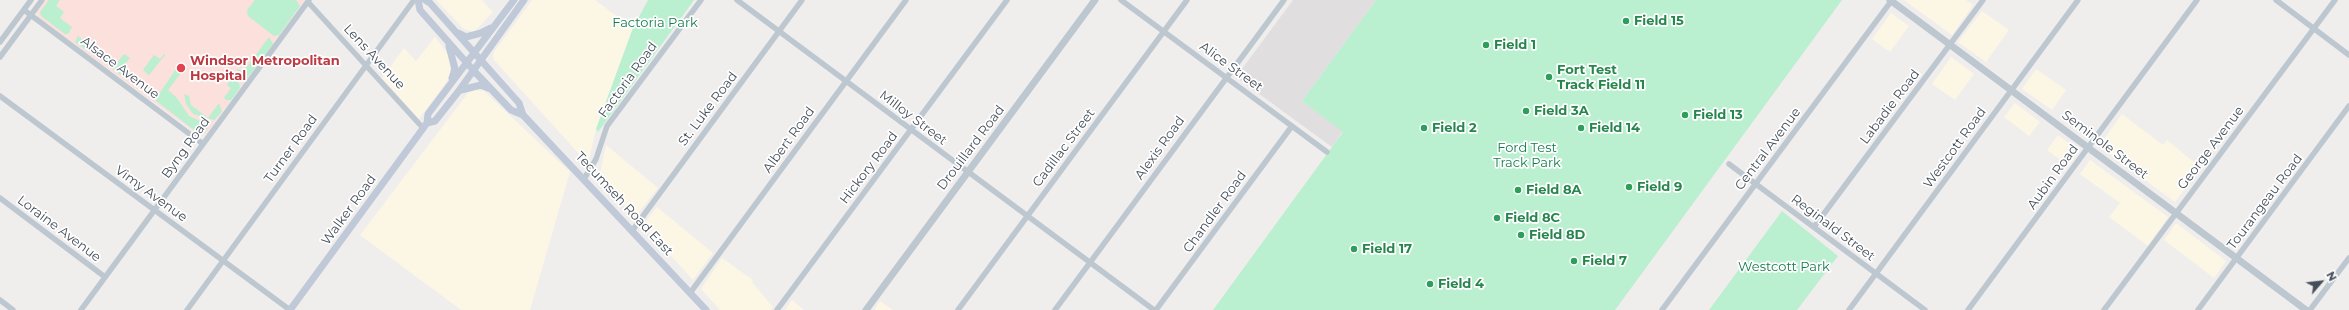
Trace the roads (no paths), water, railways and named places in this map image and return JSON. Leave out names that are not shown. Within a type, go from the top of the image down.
[{"type":"main road","name":"Tecumseh Road East","points":[[418,0],[420,10],[474,72],[511,110],[523,115],[706,310]]},
{"type":"main road","name":"Tecumseh Road East","points":[[425,0],[430,3],[519,103],[523,115]]},
{"type":"main road","name":"Walker Road","points":[[290,310],[425,125],[428,114],[514,0]]},
{"type":"main road","name":"Walker Road","points":[[425,125],[435,121],[474,72],[524,0]]},
{"type":"main road","points":[[456,32],[466,37],[482,33],[493,27]]},
{"type":"main road","points":[[446,39],[453,55],[455,69],[450,84]]},
{"type":"main road","points":[[458,92],[467,87],[481,85],[490,89]]},
{"type":"street","points":[[0,42],[31,0]]},
{"type":"street","points":[[0,57],[42,0]]},
{"type":"street","name":"Turner Road","points":[[187,310],[414,0]]},
{"type":"street","name":"Factoria Road","points":[[584,179],[596,159],[607,126],[701,0]]},
{"type":"street","name":"Milloy Street","points":[[737,0],[1155,310]]},
{"type":"street","name":"St. Luke Road","points":[[632,231],[802,0]]},
{"type":"street","name":"Albert Road","points":[[690,293],[906,0]]},
{"type":"street","name":"Hickory Road","points":[[777,310],[1007,0]]},
{"type":"street","name":"Drouillard Road","points":[[866,310],[1095,0]]},
{"type":"street","name":"Alice Street","points":[[1121,0],[1327,152]]},
{"type":"street","name":"Cadillac Street","points":[[958,310],[1187,0]]},
{"type":"street","name":"Alexis Road","points":[[1055,310],[1284,0]]},
{"type":"street","name":"Seminole Street","points":[[1891,0],[2306,310]]},
{"type":"street","name":"Central Avenue","points":[[1662,310],[1891,0]]},
{"type":"street","name":"Labadie Road","points":[[1814,228],[1983,0]]},
{"type":"street","name":"Westcott Road","points":[[1849,310],[2078,0]]},
{"type":"street","name":"Aubin Road","points":[[1968,310],[2198,0]]},
{"type":"street","points":[[2276,0],[2349,55]]},
{"type":"street","name":"George Avenue","points":[[2104,310],[2335,0]]},
{"type":"street","name":"Lens Avenue","points":[[309,1],[365,65],[425,125]]},
{"type":"street","name":"Byng Road","points":[[81,310],[309,1]]},
{"type":"street","name":"Alsace Avenue","points":[[24,10],[203,144]]},
{"type":"street","name":"Vimy Avenue","points":[[0,96],[290,310]]},
{"type":"street","name":"Tourangeau Road","points":[[2198,310],[2349,106]]},
{"type":"street","name":"Chandler Road","points":[[1155,310],[1292,126]]},
{"type":"street","name":"Reginald Street","points":[[1728,164],[1925,310]]},
{"type":"street","name":"Loraine Avenue","points":[[0,198],[105,277]]},
{"type":"street","points":[[2310,310],[2349,258]]},
{"type":"street","points":[[0,300],[13,310]]},
{"type":"place","name":"Field 15","points":[[1626,21]]},
{"type":"place","name":"Field 1","points":[[1486,45]]},
{"type":"place","name":"Windsor Metropolitan Hospital","points":[[181,68]]},
{"type":"place","name":"Fort Test Track Field 11","points":[[1549,77]]},
{"type":"place","name":"Field 3A","points":[[1526,111]]},
{"type":"place","name":"Field 13","points":[[1685,115]]},
{"type":"place","name":"Field 2","points":[[1424,128]]},
{"type":"place","name":"Field 14","points":[[1581,128]]},
{"type":"place","name":"Field 9","points":[[1629,187]]},
{"type":"place","name":"Field 8A","points":[[1518,190]]},
{"type":"place","name":"Field 8C","points":[[1497,218]]},
{"type":"place","name":"Field 8D","points":[[1521,235]]},
{"type":"place","name":"Field 17","points":[[1354,249]]},
{"type":"place","name":"Field 7","points":[[1574,261]]},
{"type":"place","name":"Field 4","points":[[1430,284]]},
{"type":"park label","name":"Factoria Park","points":[[655,23]]},
{"type":"park label","name":"Ford Test Track Park","points":[[1527,156]]},
{"type":"park label","name":"Westcott Park","points":[[1784,267]]}]
